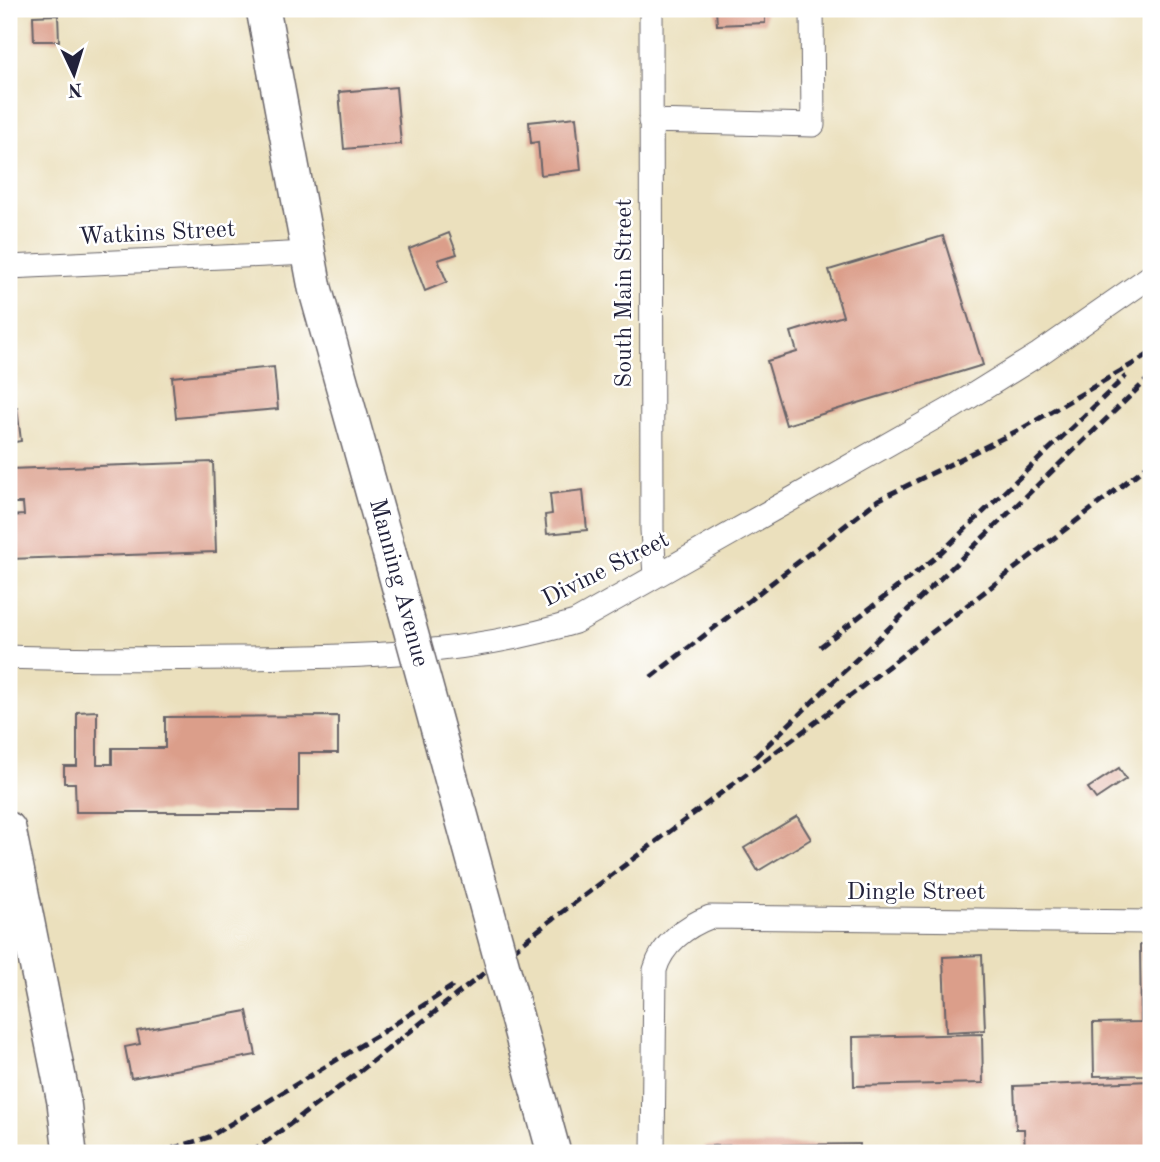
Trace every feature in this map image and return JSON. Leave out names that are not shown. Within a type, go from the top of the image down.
[{"type":"main road","name":"Manning Avenue","points":[[263,9],[315,288],[554,1153]]},
{"type":"main road","points":[[9,829],[64,1102],[71,1153]]},
{"type":"street","name":"South Main Street","points":[[651,9],[652,530],[655,576]]},
{"type":"street","points":[[650,121],[813,125],[813,9]]},
{"type":"street","name":"Watkins Street","points":[[9,267],[308,253]]},
{"type":"street","name":"Divine Street","points":[[9,657],[74,660],[351,657],[455,648],[531,635],[575,622],[952,408],[1039,354],[1151,276]]},
{"type":"street","name":"Dingle Street","points":[[653,1153],[655,970],[659,956],[684,930],[710,917],[1151,922]]},
{"type":"building","points":[[716,9],[765,9],[765,23],[717,25]]},
{"type":"building","points":[[58,15],[59,41],[34,41],[33,16]]},
{"type":"building","points":[[396,87],[401,144],[344,149],[339,92]]},
{"type":"building","points":[[13,90],[16,132],[9,133],[9,91]]},
{"type":"building","points":[[576,117],[581,170],[541,175],[538,142],[531,143],[529,122]]},
{"type":"building","points":[[449,233],[457,254],[438,260],[447,282],[425,291],[409,249]]},
{"type":"building","points":[[943,236],[983,365],[786,425],[767,361],[797,352],[791,332],[843,316],[829,270]]},
{"type":"building","points":[[274,367],[278,409],[176,418],[172,377]]},
{"type":"building","points":[[17,407],[21,441],[9,443],[9,408]]},
{"type":"building","points":[[213,462],[216,552],[9,559],[9,516],[24,515],[23,503],[9,503],[9,469]]},
{"type":"building","points":[[583,490],[587,530],[547,534],[545,515],[552,514],[550,494]]},
{"type":"building","points":[[97,711],[97,764],[112,764],[112,748],[165,748],[165,717],[338,716],[338,753],[298,753],[298,812],[76,812],[75,783],[64,783],[64,766],[77,766],[77,712]]},
{"type":"building","points":[[1119,768],[1126,779],[1096,799],[1088,788]]},
{"type":"building","points":[[797,816],[811,839],[758,871],[744,848]]},
{"type":"building","points":[[1140,945],[1151,945],[1151,1075],[1094,1076],[1093,1023],[1141,1022]]},
{"type":"building","points":[[982,955],[985,1030],[946,1032],[943,957]]},
{"type":"building","points":[[247,1011],[256,1055],[131,1078],[125,1047],[140,1044],[137,1031]]},
{"type":"building","points":[[982,1034],[983,1083],[854,1086],[853,1037]]},
{"type":"building","points":[[1151,1081],[1151,1153],[1025,1153],[1024,1129],[1016,1129],[1014,1086]]},
{"type":"building","points":[[860,1144],[860,1153],[704,1153],[704,1146]]},
{"type":"railway","points":[[651,677],[878,500],[1023,428],[1148,355]]},
{"type":"railway","points":[[820,647],[935,558],[1126,376]]},
{"type":"railway","points":[[755,757],[1151,376]]},
{"type":"railway","points":[[251,1153],[345,1083],[541,928],[837,706],[1151,463]]},
{"type":"railway","points":[[158,1153],[209,1137],[381,1033],[456,984]]}]
